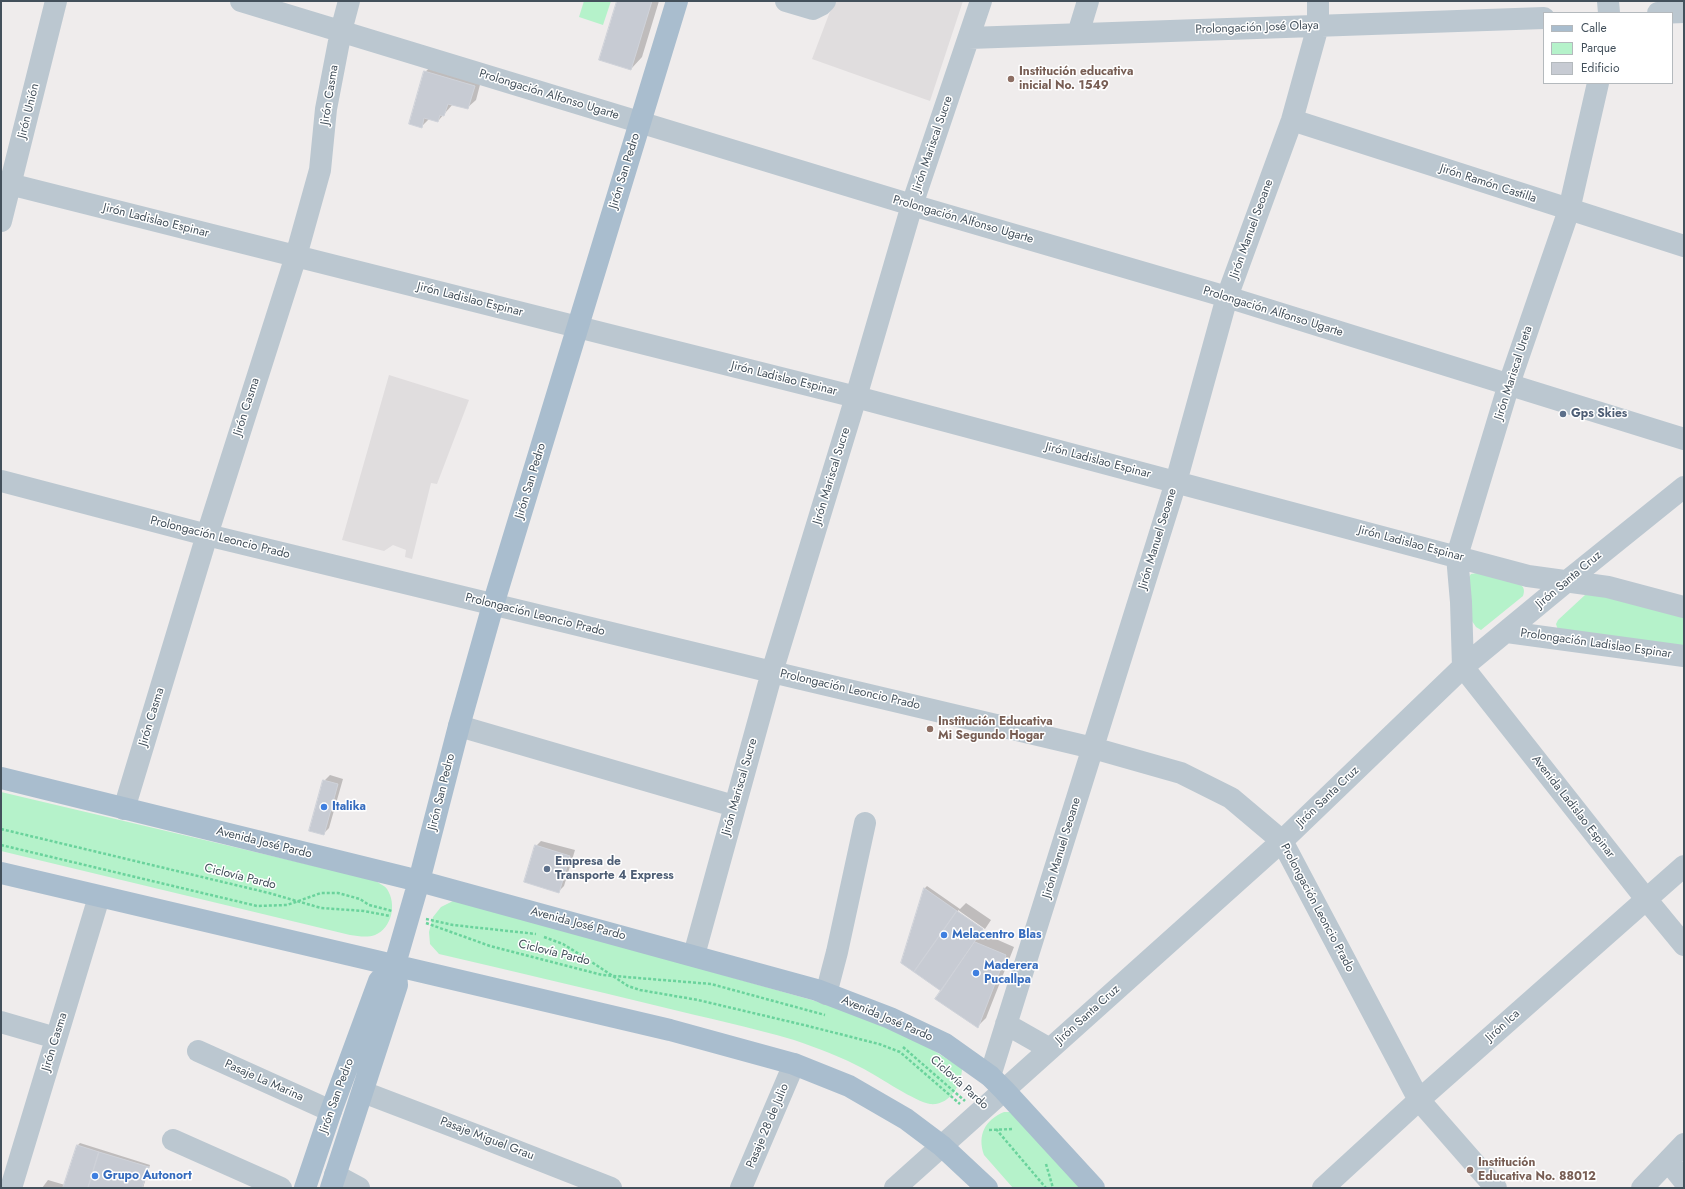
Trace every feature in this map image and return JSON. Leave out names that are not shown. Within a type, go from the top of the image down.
[{"type":"main road","name":"Jirón San Pedro","points":[[333,1182],[397,986],[395,964],[419,881],[459,726],[493,605],[677,1]]},
{"type":"main road","name":"Avenida José Pardo","points":[[1,778],[419,881],[694,955],[826,994],[890,1018],[946,1044],[997,1083],[1094,1188]]},
{"type":"main road","points":[[1,873],[99,897],[395,964],[670,1030],[794,1064],[849,1086],[906,1119],[942,1146],[987,1188]]},
{"type":"main road","name":"Jirón San Pedro","points":[[306,1188],[331,1111],[378,981],[395,964]]},
{"type":"street","name":"Jirón Unión","points":[[1,221],[6,183],[56,1]]},
{"type":"street","name":"Prolongación Alfonso Ugarte","points":[[241,1],[912,205],[1227,297],[1684,439]]},
{"type":"street","name":"Jirón Casma","points":[[124,808],[207,535],[296,256],[320,170],[326,109],[341,31],[349,1]]},
{"type":"street","points":[[786,1],[813,9],[825,1]]},
{"type":"street","name":"Jirón Mariscal Sucre","points":[[694,955],[772,672],[856,398],[912,205],[981,1]]},
{"type":"street","points":[[1078,34],[1088,1]]},
{"type":"street","name":"Jirón Manuel Seoane","points":[[997,1083],[1006,1024],[1176,482],[1227,297],[1292,120],[1318,26],[1318,1]]},
{"type":"street","points":[[1608,1],[1609,12]]},
{"type":"street","points":[[1673,12],[1684,12]]},
{"type":"street","name":"Prolongación José Olaya","points":[[969,38],[1543,18]]},
{"type":"street","name":"Jirón Mariscal Ureta","points":[[1463,667],[1457,556],[1509,384],[1569,210],[1598,84]]},
{"type":"street","name":"Jirón Ramón Castilla","points":[[1292,120],[1684,246]]},
{"type":"street","name":"Jirón Ladislao Espinar","points":[[6,183],[856,398],[1528,576],[1566,582]]},
{"type":"street","name":"Prolongación Leoncio Prado","points":[[1,481],[207,535],[493,605],[1093,748],[1181,773],[1231,798],[1282,841],[1419,1100],[1496,1188]]},
{"type":"street","name":"Jirón Santa Cruz","points":[[895,1188],[976,1115],[997,1083],[1050,1049],[1282,841],[1463,667],[1684,487]]},
{"type":"street","points":[[1566,582],[1608,588],[1684,607]]},
{"type":"street","name":"Prolongación Ladislao Espinar","points":[[1507,632],[1684,656]]},
{"type":"street","name":"Avenida Ladislao Espinar","points":[[1463,667],[1684,945]]},
{"type":"street","points":[[459,726],[734,806]]},
{"type":"street","points":[[826,994],[837,952],[865,824]]},
{"type":"street","name":"Jirón Ica","points":[[1323,1188],[1419,1100],[1684,866]]},
{"type":"street","name":"Jirón Casma","points":[[11,1188],[99,897]]},
{"type":"street","points":[[1,1022],[56,1038]]},
{"type":"street","points":[[1006,1024],[1050,1049]]},
{"type":"street","name":"Pasaje La Marina","points":[[198,1051],[331,1111]]},
{"type":"street","name":"Pasaje 28 de Julio","points":[[741,1188],[794,1064]]},
{"type":"street","name":"Pasaje Miguel Grau","points":[[363,1092],[611,1188]]},
{"type":"street","points":[[173,1140],[281,1188]]},
{"type":"street","points":[[1642,1188],[1684,1144]]},
{"type":"street","points":[[1668,1161],[1684,1181]]},
{"type":"street","points":[[333,1182],[359,1188]]},
{"type":"path","name":"Ciclovía Pardo","points":[[1,829],[321,908],[364,911],[409,917],[435,925],[490,946],[615,977],[711,984],[831,1016]]},
{"type":"path","points":[[1,844],[257,906],[287,905],[321,893],[338,893],[360,899],[369,905],[409,917],[453,925],[540,935],[563,944],[628,986],[640,990],[712,1004],[808,1026],[900,1052],[976,1115],[988,1130],[1017,1129]]},
{"type":"path","name":"Ciclovía Pardo","points":[[899,1043],[976,1115],[996,1130],[1046,1188]]},
{"type":"path","points":[[1045,1161],[1053,1188]]},
{"type":"shaded area","points":[[834,1],[963,1],[930,101],[812,59]]},
{"type":"shaded area","points":[[389,375],[469,400],[437,484],[431,483],[412,559],[405,557],[406,550],[393,545],[384,551],[342,540]]},
{"type":"green space","points":[[584,1],[611,1],[603,25],[579,17]]},
{"type":"green space","points":[[1477,573],[1519,583],[1524,590],[1523,596],[1481,630],[1476,627],[1472,621],[1467,580],[1471,574]]},
{"type":"green space","points":[[1598,593],[1684,614],[1684,650],[1558,630],[1556,624],[1558,620],[1585,595]]},
{"type":"green space","points":[[1,792],[374,880],[383,885],[390,895],[392,902],[391,915],[389,921],[381,932],[375,935],[366,937],[350,935],[1,851]]},
{"type":"green space","points":[[453,901],[469,903],[886,1021],[962,1068],[960,1081],[954,1093],[949,1098],[937,1104],[930,1104],[916,1099],[847,1061],[794,1040],[439,954],[430,944],[429,932],[433,917],[441,907]]},
{"type":"green space","points":[[1004,1112],[1013,1112],[1089,1188],[1013,1188],[984,1155],[982,1148],[982,1135],[987,1124],[997,1115]]},
{"type":"building","points":[[617,1],[652,1],[631,70],[599,60]]},
{"type":"building","points":[[424,71],[475,86],[468,109],[448,104],[444,116],[440,115],[438,122],[424,118],[422,128],[409,124]]},
{"type":"building","name":"Italika","points":[[323,780],[338,784],[324,835],[309,831]]},
{"type":"building","name":"Empresa de Transporte 4 Express","points":[[535,845],[570,856],[559,893],[524,882]]},
{"type":"building","points":[[924,888],[957,911],[914,972],[901,963]]},
{"type":"building","points":[[957,911],[983,929],[941,991],[914,972]]},
{"type":"building","name":"Maderera Pucallpa","points":[[975,942],[1006,955],[978,1028],[935,999]]},
{"type":"building","points":[[77,1145],[99,1152],[88,1188],[63,1188]]},
{"type":"building","points":[[99,1152],[149,1167],[142,1188],[88,1188]]},
{"type":"place","name":"Institución educativa inicial No. 1549","points":[[1011,79]]},
{"type":"place","name":"Gps Skies","points":[[1563,414]]},
{"type":"place","name":"Institución Educativa Mi Segundo Hogar","points":[[930,729]]},
{"type":"place","name":"Italika","points":[[324,807]]},
{"type":"place","name":"Empresa de Transporte 4 Express","points":[[547,869]]},
{"type":"place","name":"Melacentro Blas","points":[[944,935]]},
{"type":"place","name":"Maderera Pucallpa","points":[[976,973]]},
{"type":"place","name":"Institución Educativa No. 88012","points":[[1470,1170]]},
{"type":"place","name":"Grupo Autonort","points":[[95,1176]]}]
